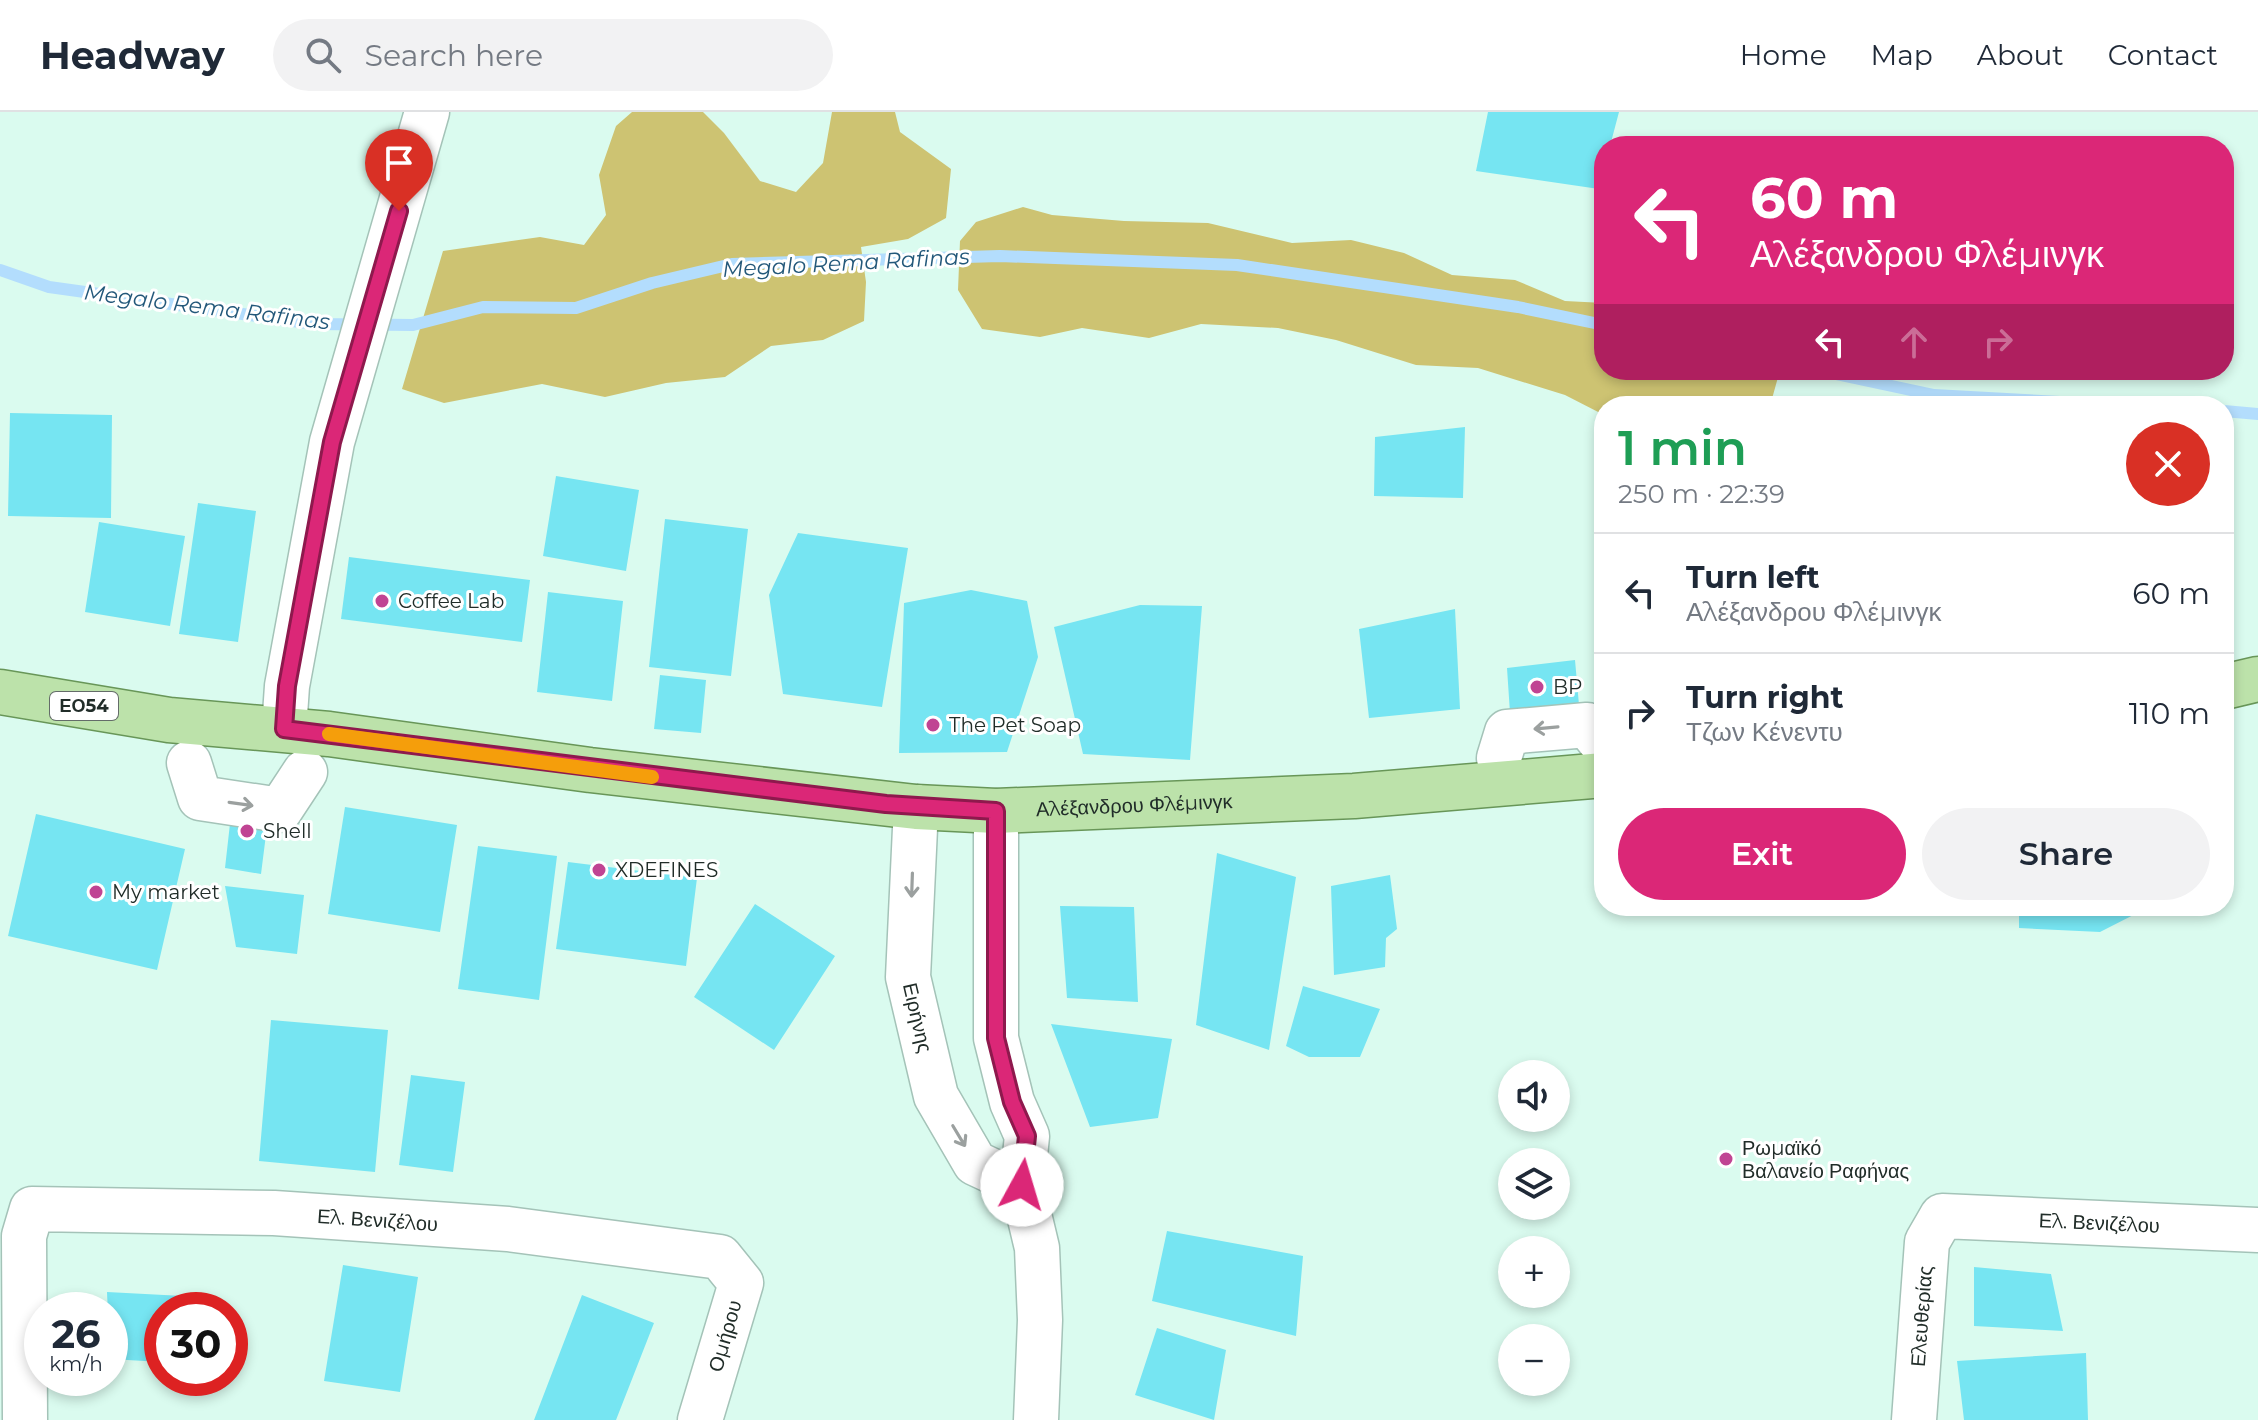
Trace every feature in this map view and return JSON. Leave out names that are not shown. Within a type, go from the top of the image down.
[{"type":"main road","points":[[2234,685],[2258,679]]},
{"type":"main road","name":"Αλέξανδρου Φλέμινγκ","points":[[0,692],[169,720],[284,729],[590,770],[916,807],[996,811],[1354,796],[1594,776]]},
{"type":"street","points":[[284,729],[287,686],[332,442],[427,112]]},
{"type":"street","points":[[1499,758],[1507,732],[1587,725],[1594,734]]},
{"type":"street","points":[[189,763],[200,798],[280,810],[305,772]]},
{"type":"street","name":"Ειρήνης","points":[[916,807],[908,977],[936,1096],[975,1163],[1022,1185]]},
{"type":"street","points":[[996,811],[996,1038],[1012,1102],[1027,1136],[1022,1185],[1037,1248],[1040,1320],[1036,1420]]},
{"type":"street","name":"Ελ. Βενιζέλου","points":[[25,1420],[24,1236],[32,1209],[274,1213],[493,1227],[720,1257]]},
{"type":"street","name":"Ελ. Βενιζέλου","points":[[1942,1216],[2258,1230]]},
{"type":"street","name":"Ελευθερίας","points":[[1914,1420],[1927,1242],[1942,1216]]},
{"type":"street","name":"Ομήρου","points":[[700,1420],[741,1283],[720,1257]]},
{"type":"shaded area","points":[[632,112],[703,112],[724,133],[760,181],[796,192],[823,163],[832,112],[895,112],[900,132],[951,169],[946,218],[908,239],[861,247],[866,282],[864,321],[823,340],[771,346],[725,377],[666,383],[605,397],[542,384],[444,403],[402,389],[443,251],[540,237],[584,245],[606,215],[599,175],[616,126]]},
{"type":"shaded area","points":[[1023,207],[1052,215],[1208,223],[1292,243],[1351,240],[1404,253],[1452,275],[1515,280],[1565,301],[1594,302],[1594,380],[1777,380],[1773,396],[1594,396],[1594,410],[1565,395],[1478,368],[1416,365],[1336,340],[1278,328],[1201,324],[1149,338],[1082,328],[1040,337],[982,329],[958,290],[960,241],[976,222]]},
{"type":"building","points":[[1488,112],[1619,112],[1613,136],[1594,136],[1594,188],[1476,171]]},
{"type":"building","points":[[10,413],[112,415],[111,518],[8,516]]},
{"type":"building","points":[[1465,427],[1463,498],[1374,496],[1375,437]]},
{"type":"building","points":[[556,476],[639,490],[626,571],[543,556]]},
{"type":"building","points":[[198,503],[256,511],[238,642],[179,634]]},
{"type":"building","points":[[665,519],[748,529],[731,676],[649,667]]},
{"type":"building","points":[[99,522],[185,536],[170,626],[85,612]]},
{"type":"building","points":[[798,533],[908,548],[882,707],[783,694],[769,595]]},
{"type":"building","points":[[349,557],[530,580],[522,642],[341,619]]},
{"type":"building","points":[[971,590],[1027,601],[1038,657],[1007,752],[899,753],[904,603]]},
{"type":"building","points":[[548,592],[623,601],[612,701],[537,692]]},
{"type":"building","points":[[1140,605],[1202,606],[1190,760],[1083,754],[1054,627]]},
{"type":"building","points":[[1455,609],[1460,709],[1369,718],[1359,629]]},
{"type":"building","points":[[1575,660],[1579,705],[1510,713],[1507,668]]},
{"type":"building","points":[[660,675],[706,680],[701,733],[654,729]]},
{"type":"building","points":[[233,797],[270,803],[261,874],[225,868]]},
{"type":"building","points":[[345,807],[457,825],[440,932],[328,914]]},
{"type":"building","name":"My market","points":[[36,814],[185,849],[157,970],[8,936]]},
{"type":"building","points":[[478,846],[557,856],[539,1000],[458,989]]},
{"type":"building","points":[[1217,853],[1296,877],[1269,1050],[1196,1025]]},
{"type":"building","points":[[568,862],[697,878],[686,966],[556,949]]},
{"type":"building","points":[[1390,875],[1397,929],[1386,938],[1385,967],[1334,975],[1331,886]]},
{"type":"building","points":[[225,886],[304,895],[297,954],[236,947]]},
{"type":"building","points":[[755,904],[835,956],[774,1050],[694,997]]},
{"type":"building","points":[[1060,906],[1134,907],[1138,1002],[1067,998]]},
{"type":"building","points":[[2019,916],[2131,916],[2100,932],[2019,928]]},
{"type":"building","points":[[1303,986],[1380,1009],[1360,1057],[1309,1057],[1286,1046]]},
{"type":"building","points":[[271,1020],[388,1030],[375,1172],[259,1161]]},
{"type":"building","points":[[1051,1024],[1172,1039],[1158,1118],[1090,1127]]},
{"type":"building","points":[[411,1075],[465,1082],[453,1172],[399,1165]]},
{"type":"building","points":[[1167,1231],[1303,1256],[1296,1336],[1152,1301]]},
{"type":"building","points":[[343,1265],[418,1277],[400,1392],[324,1381]]},
{"type":"building","points":[[1974,1267],[2051,1274],[2063,1331],[1974,1326]]},
{"type":"building","points":[[128,1293],[144,1294],[144,1361],[128,1360]]},
{"type":"building","points":[[582,1295],[654,1323],[616,1420],[534,1420]]},
{"type":"building","points":[[1157,1328],[1226,1350],[1214,1420],[1135,1395]]},
{"type":"building","points":[[2086,1353],[2088,1420],[1964,1420],[1957,1361]]},
{"type":"waterway","name":"Megalo Rema Rafinas","points":[[0,270],[49,287],[314,324],[413,325],[483,307],[576,308],[652,283],[732,264],[1000,256],[1237,265],[1518,307],[1594,323]]},
{"type":"waterway","name":"Megalo Rema Rafinas","points":[[1864,380],[1952,396]]},
{"type":"waterway","name":"Megalo Rema Rafinas","points":[[2234,412],[2258,414]]},
{"type":"slow traffic","points":[[329,734],[652,777]]},
{"type":"place","name":"Coffee Lab","points":[[382,601]]},
{"type":"place","name":"BP","points":[[1537,687]]},
{"type":"place","name":"The Pet Soap","points":[[933,725]]},
{"type":"place","name":"Shell","points":[[247,831]]},
{"type":"place","name":"XDEFINES","points":[[599,870]]},
{"type":"place","name":"My market","points":[[96,892]]},
{"type":"place","name":"Ρωμαϊκό Βαλανείο Ραφήνας","points":[[1726,1159]]},
{"type":"route","points":[[399,211],[332,442],[287,686],[284,729],[590,770],[886,804],[996,811],[996,1038],[1012,1102],[1027,1136],[1022,1185]]}]
